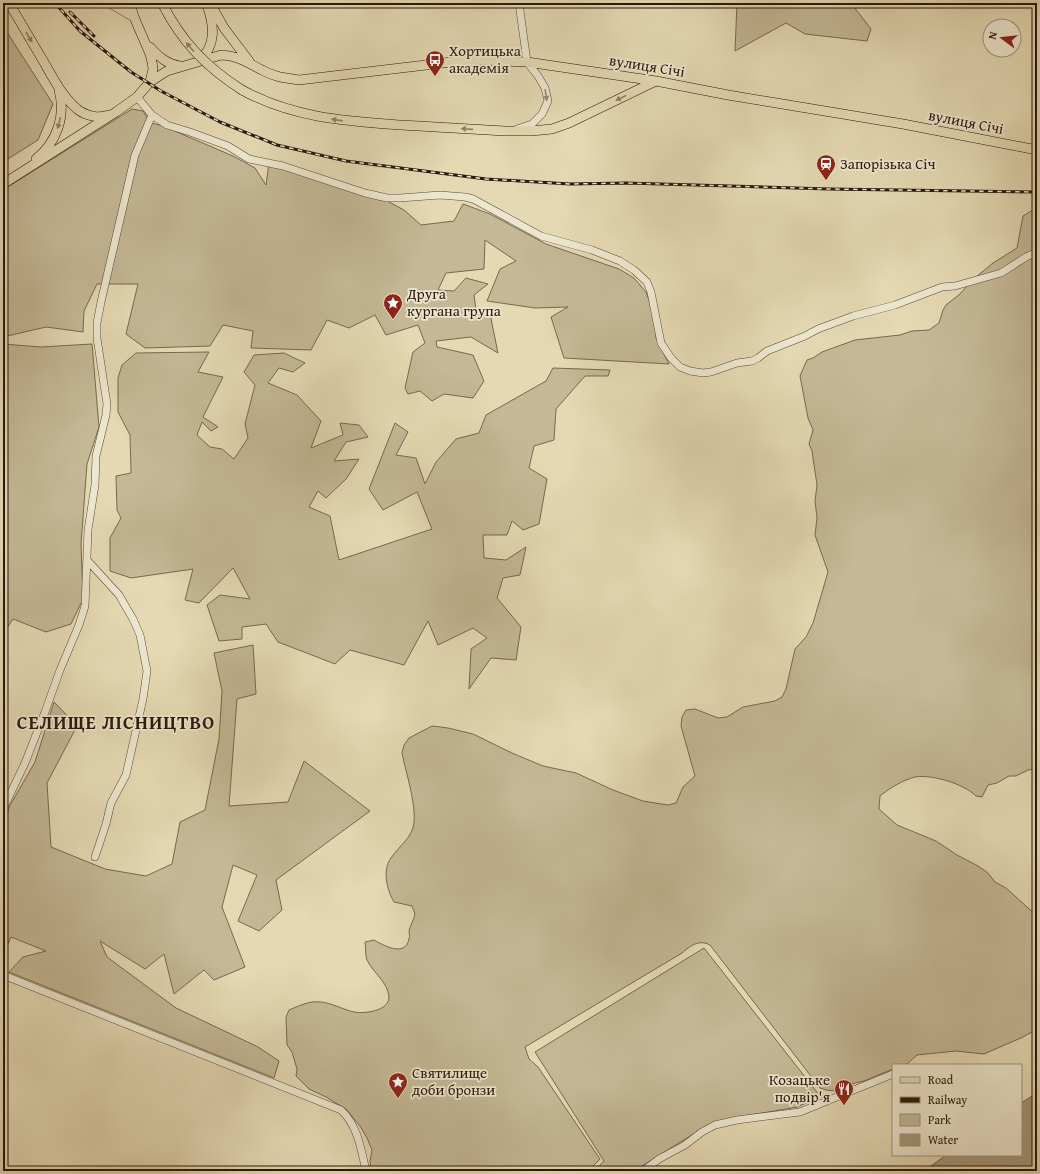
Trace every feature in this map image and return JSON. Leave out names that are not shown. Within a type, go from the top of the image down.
[{"type":"main road","points":[[9,3],[66,98],[84,113],[92,116],[104,117],[116,112]]},
{"type":"main road","points":[[110,3],[134,17]]},
{"type":"main road","points":[[130,3],[152,62],[153,69],[150,82]]},
{"type":"main road","points":[[162,3],[179,34],[191,49],[217,73],[242,90],[265,102],[315,117],[347,121],[506,131],[552,129],[569,124],[656,81]]},
{"type":"main road","points":[[197,63],[210,50],[212,41],[212,28],[206,3]]},
{"type":"main road","points":[[210,3],[224,28],[251,64]]},
{"type":"main road","points":[[145,42],[164,61],[172,65],[182,66]]},
{"type":"main road","name":"вулиця Січі","points":[[23,171],[116,112],[137,97],[150,82],[167,71],[221,55],[228,55],[273,75],[300,80],[460,61],[482,60],[527,62],[656,81],[728,95],[902,124],[1037,150]]},
{"type":"main road","points":[[3,184],[23,171],[40,156],[50,144],[57,132],[61,119],[62,108],[57,84]]},
{"type":"street","points":[[506,131],[523,128],[532,124],[542,114],[548,100],[545,88],[527,62],[519,3]]},
{"type":"street","points":[[137,97],[152,115],[167,125],[228,146],[249,159],[283,166],[365,193],[387,198],[453,195],[473,199],[542,236],[592,250],[620,262],[634,270],[647,282],[651,292],[661,343],[671,358],[680,367],[697,372],[711,372],[737,363],[752,361],[767,351],[853,316],[895,305],[942,287],[955,286],[1000,273],[1026,256],[1037,252]]},
{"type":"street","points":[[3,809],[26,763],[85,606],[88,561],[88,530],[95,485],[96,456],[106,415],[107,404],[97,338],[97,323],[135,155],[152,115]]},
{"type":"street","points":[[88,561],[119,595],[133,619],[140,635],[147,671],[143,699],[126,775],[111,803],[95,857]]},
{"type":"street","points":[[3,974],[341,1110],[349,1118],[356,1130],[366,1171]]},
{"type":"street","points":[[643,1171],[659,1159],[685,1145],[702,1132],[715,1125],[736,1120],[800,1112],[892,1074]]},
{"type":"green space","points":[[737,3],[851,3],[871,29],[867,41],[805,34],[786,23],[735,51]]},
{"type":"green space","points":[[3,26],[53,104],[38,140],[3,162]]},
{"type":"green space","points":[[132,109],[143,111],[151,123],[163,126],[233,156],[255,168],[266,185],[269,163],[376,195],[404,210],[421,225],[454,221],[463,204],[490,214],[546,244],[619,269],[634,278],[646,292],[655,317],[656,338],[669,364],[564,358],[551,317],[568,307],[535,308],[487,301],[500,269],[516,261],[485,240],[484,269],[446,273],[438,290],[454,291],[466,278],[488,284],[474,295],[476,310],[489,309],[498,353],[471,337],[436,341],[437,347],[473,355],[484,381],[473,398],[444,394],[432,401],[420,391],[408,394],[405,388],[413,352],[425,343],[418,325],[386,335],[375,315],[349,328],[327,320],[311,350],[251,348],[253,331],[223,325],[210,346],[145,348],[126,334],[138,284],[97,284],[84,311],[83,332],[46,327],[3,337],[3,190]]},
{"type":"green space","points":[[1033,210],[1037,210],[1037,769],[1028,770],[1016,776],[1009,776],[997,783],[988,785],[982,797],[976,796],[964,788],[947,781],[922,776],[915,777],[906,780],[880,796],[879,809],[897,825],[936,841],[957,855],[978,866],[988,873],[995,882],[1006,888],[1037,916],[1037,1029],[1023,1037],[984,1054],[956,1051],[917,1055],[907,1064],[892,1064],[892,1069],[864,1081],[851,1084],[839,1091],[826,1090],[820,1088],[710,945],[706,943],[698,943],[525,1047],[529,1059],[538,1067],[600,1159],[588,1171],[371,1171],[370,1161],[372,1150],[360,1126],[346,1109],[309,1089],[296,1076],[297,1069],[292,1052],[287,1045],[286,1017],[289,1010],[312,1002],[323,1002],[359,1013],[376,1010],[385,1006],[388,1002],[389,997],[386,987],[367,960],[365,942],[374,940],[388,947],[399,949],[403,948],[407,945],[409,930],[415,914],[412,906],[394,902],[389,892],[386,880],[388,863],[408,838],[414,823],[414,806],[402,753],[404,745],[409,738],[432,726],[448,728],[473,734],[543,766],[576,773],[613,790],[643,801],[668,805],[676,803],[683,787],[695,776],[681,726],[682,717],[686,710],[695,709],[718,718],[727,717],[743,707],[775,701],[782,697],[786,689],[795,649],[806,637],[813,623],[828,572],[815,535],[817,518],[815,501],[817,485],[812,451],[809,444],[813,430],[808,418],[800,376],[807,360],[822,352],[855,340],[900,335],[912,331],[929,330],[939,323],[946,305],[960,294],[971,281],[993,263],[1017,248],[1023,216]]},
{"type":"green space","points":[[3,344],[41,347],[92,344],[99,427],[87,464],[81,544],[83,599],[71,624],[46,632],[13,619],[3,634]]},
{"type":"green space","points":[[209,352],[198,372],[223,377],[203,417],[218,427],[211,431],[202,422],[197,435],[210,447],[222,449],[234,459],[248,438],[245,424],[255,385],[244,372],[254,355],[284,353],[305,363],[293,372],[279,368],[268,383],[297,395],[321,421],[311,448],[343,435],[340,423],[359,425],[368,437],[346,442],[334,461],[359,459],[346,479],[326,498],[318,491],[309,507],[330,516],[339,560],[432,529],[417,492],[383,510],[369,489],[395,423],[408,432],[396,455],[416,458],[425,484],[436,462],[456,439],[479,433],[486,415],[546,381],[553,368],[610,370],[608,376],[585,376],[556,409],[554,440],[534,446],[529,468],[547,479],[539,524],[523,530],[512,521],[507,535],[483,535],[484,558],[506,560],[526,547],[520,575],[503,578],[497,598],[521,627],[516,660],[491,658],[469,689],[471,649],[487,638],[473,628],[438,645],[428,621],[404,665],[350,650],[335,664],[278,642],[266,624],[242,627],[242,639],[219,641],[207,605],[220,595],[250,599],[233,568],[199,603],[185,600],[193,569],[131,578],[110,571],[110,538],[121,518],[117,510],[116,476],[131,473],[130,435],[118,412],[118,378],[122,365],[136,353]]},
{"type":"green space","points":[[253,645],[256,694],[237,699],[229,806],[288,802],[304,761],[370,811],[276,880],[282,910],[259,931],[238,921],[257,875],[233,865],[222,907],[245,967],[214,980],[204,970],[174,994],[164,954],[145,969],[100,941],[107,957],[176,1008],[258,1047],[279,1061],[274,1078],[9,972],[23,957],[46,951],[11,937],[3,956],[3,830],[9,807],[35,762],[54,702],[77,726],[47,783],[51,847],[105,869],[146,876],[172,864],[180,822],[205,810],[219,739],[222,691],[214,653]]},
{"type":"green space","points":[[704,948],[820,1096],[798,1107],[738,1117],[708,1125],[634,1171],[594,1171],[604,1161],[535,1052]]},
{"type":"water","points":[[1037,1093],[1037,1171],[924,1171],[945,1156],[1022,1156],[1022,1102]]},
{"type":"railway","points":[[55,3],[80,31],[131,72],[161,91],[220,122],[277,145],[346,161],[486,179],[570,184],[626,183],[829,189],[1037,192]]},
{"type":"railway","points":[[70,12],[94,36]]},
{"type":"place","name":"Хортицька академія","points":[[435,77]]},
{"type":"place","name":"Запорізька Січ","points":[[826,181]]},
{"type":"place","name":"Друга кургана група","points":[[393,320]]},
{"type":"place","name":"Святилище доби бронзи","points":[[398,1099]]},
{"type":"place","name":"Козацьке подвір'я","points":[[844,1106]]},
{"type":"district","name":"СЕЛИЩЕ ЛІСНИЦТВО","points":[[116,722]]}]
